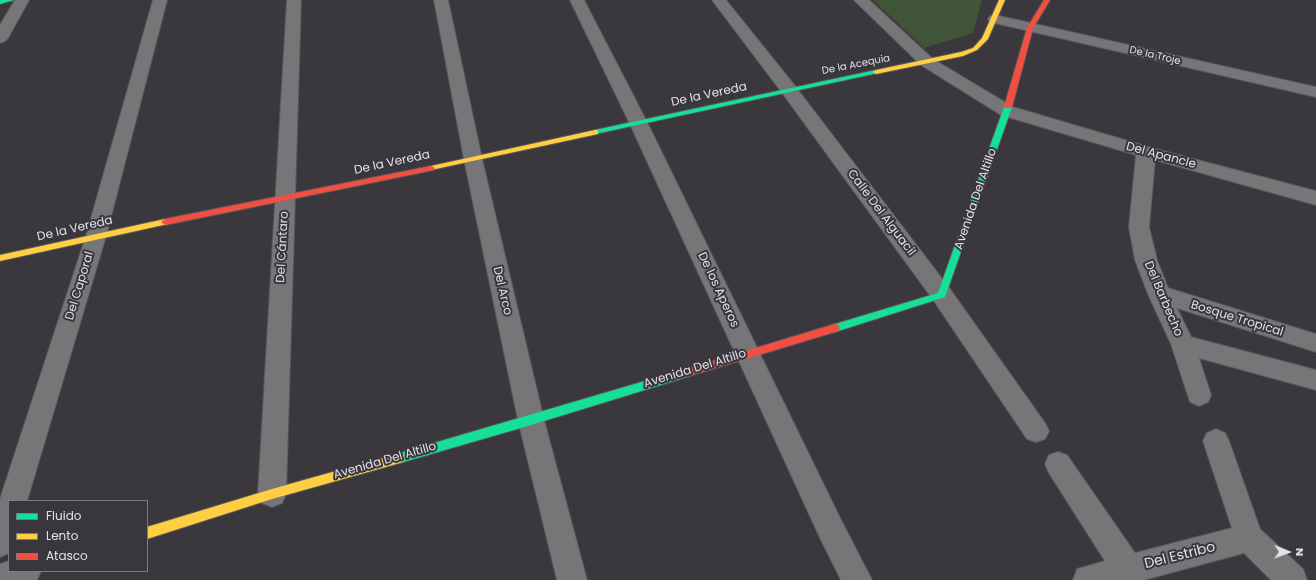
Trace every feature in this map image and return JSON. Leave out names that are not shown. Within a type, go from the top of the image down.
[{"type":"street","points":[[0,2],[11,0]]},
{"type":"street","points":[[0,38],[22,0]]},
{"type":"street","name":"Del Caporal","points":[[13,500],[96,236],[160,0]]},
{"type":"street","name":"Del Cántaro","points":[[272,494],[294,0]]},
{"type":"street","name":"Del Arco","points":[[441,0],[473,159],[531,420],[572,580]]},
{"type":"street","name":"De los Aperos","points":[[577,0],[638,122],[831,530],[857,580]]},
{"type":"street","name":"Calle Del Alguacil","points":[[719,0],[789,90],[942,295],[1036,431]]},
{"type":"street","name":"Del Apancle","points":[[861,0],[927,62],[1007,111],[1146,152],[1316,198]]},
{"type":"street","name":"De la Acequia","points":[[789,90],[927,62],[975,50],[985,39],[1002,0]]},
{"type":"street","name":"Avenida Del Altillo","points":[[148,533],[272,494],[531,420],[942,295],[1007,111],[1030,28],[1047,0]]},
{"type":"street","name":"De la Troje","points":[[995,19],[1316,92]]},
{"type":"street","name":"De la Vereda","points":[[0,258],[96,236],[473,159],[789,90]]},
{"type":"street","name":"Del Barbecho","points":[[1146,152],[1139,227],[1146,260],[1159,294],[1183,344],[1199,395]]},
{"type":"street","name":"Bosque Tropical","points":[[1159,294],[1316,343]]},
{"type":"street","points":[[1183,344],[1316,380]]},
{"type":"street","points":[[1216,441],[1249,538],[1292,580]]},
{"type":"street","points":[[1058,464],[1128,570]]},
{"type":"street","points":[[0,543],[8,517]]},
{"type":"street","name":"Del Estribo","points":[[1088,580],[1249,538]]},
{"type":"street","points":[[0,579],[23,572]]},
{"type":"green space","points":[[873,0],[982,0],[973,33],[924,48]]},
{"type":"traffic: fast","points":[[0,2],[11,0]]},
{"type":"traffic: fast","points":[[595,132],[876,72]]},
{"type":"traffic: fast","points":[[835,328],[942,295],[1008,107]]},
{"type":"traffic: fast","points":[[400,458],[686,373]]},
{"type":"traffic: slow","points":[[876,72],[963,54],[975,49],[985,39],[1002,0]]},
{"type":"traffic: slow","points":[[431,168],[595,132]]},
{"type":"traffic: slow","points":[[0,258],[165,222]]},
{"type":"traffic: slow","points":[[148,533],[272,494],[400,458]]},
{"type":"traffic: jam","points":[[1008,107],[1030,28],[1047,0]]},
{"type":"traffic: jam","points":[[165,222],[431,168]]},
{"type":"traffic: jam","points":[[686,373],[835,328]]}]
